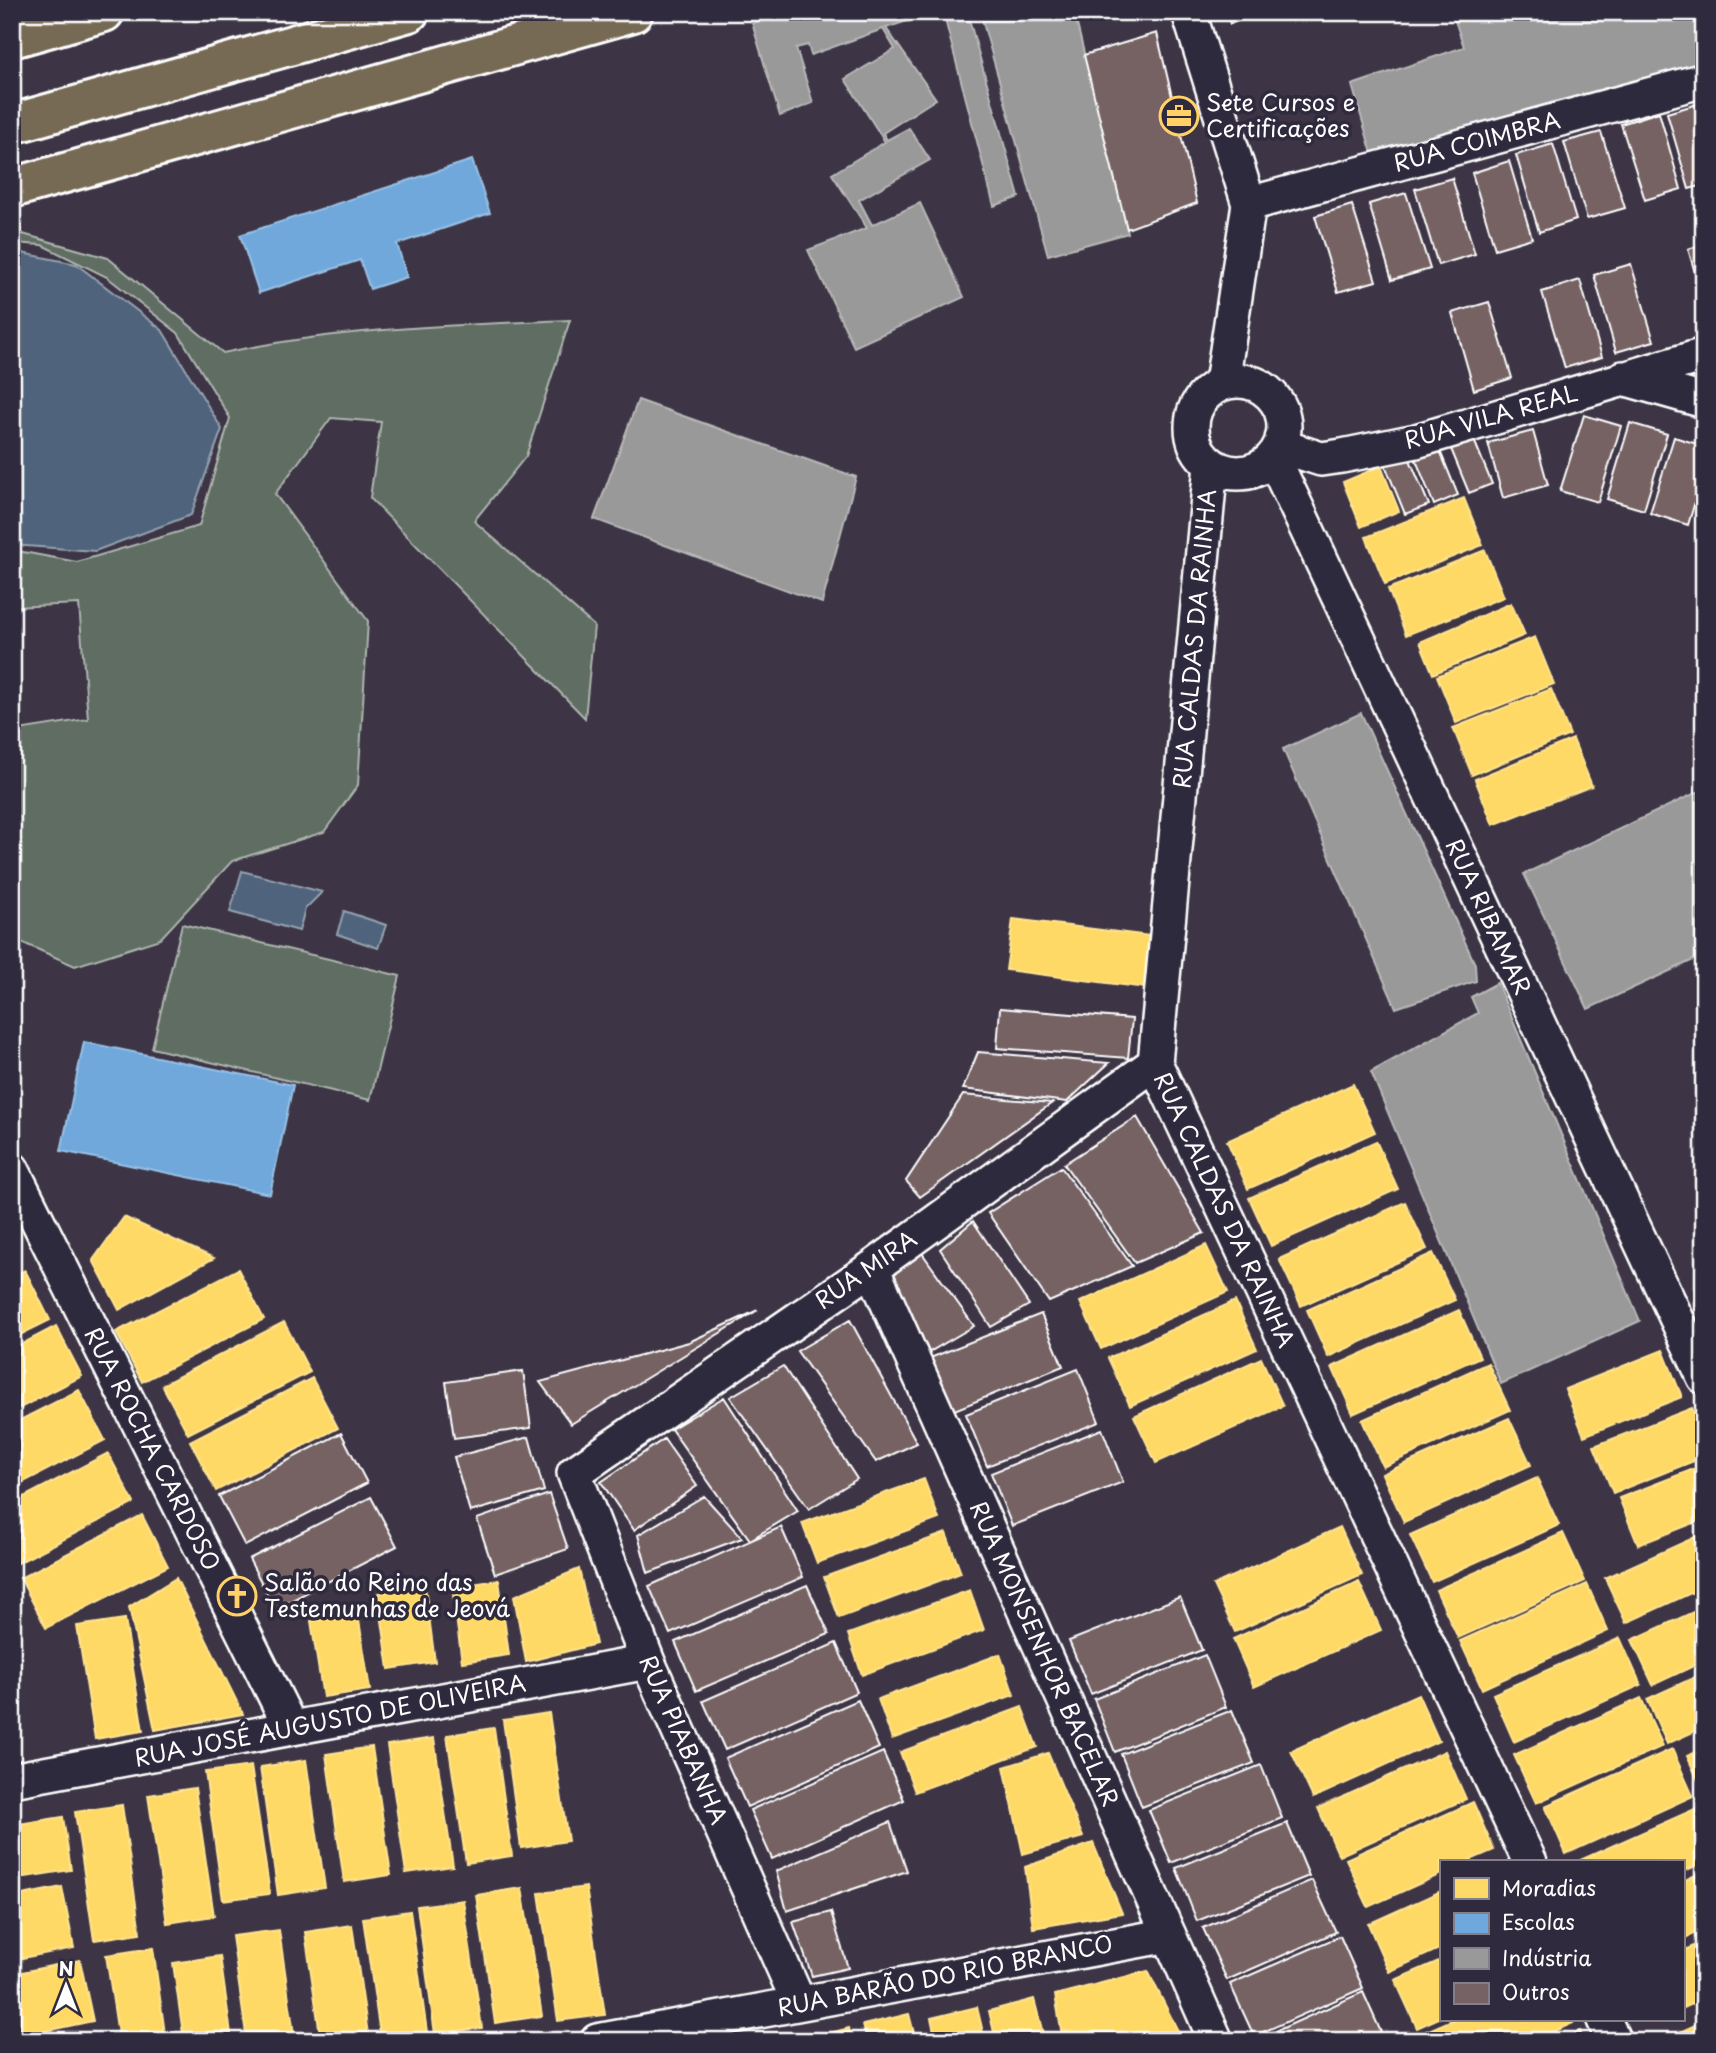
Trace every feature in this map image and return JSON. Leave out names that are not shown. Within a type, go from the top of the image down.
[{"type":"highway","points":[[12,38],[104,12]]},
{"type":"highway","points":[[12,124],[409,12]]},
{"type":"highway","points":[[12,188],[633,12]]},
{"type":"street","points":[[1190,16],[1249,204],[1222,383]]},
{"type":"street","name":"RUA COIMBRA","points":[[1249,204],[1704,80]]},
{"type":"street","name":"RUA VILA REAL","points":[[1278,448],[1321,459],[1416,441],[1704,355]]},
{"type":"street","points":[[1623,378],[1704,401]]},
{"type":"street","points":[[1250,382],[1274,398],[1281,410],[1278,448],[1263,466],[1237,473],[1212,465],[1201,455],[1191,428],[1199,401],[1222,383],[1250,382]]},
{"type":"street","name":"RUA RIBAMAR","points":[[1278,448],[1704,1377]]},
{"type":"street","name":"RUA CALDAS DA RAINHA","points":[[1212,465],[1155,1063],[1530,1860]]},
{"type":"street","name":"RUA MIRA","points":[[574,1473],[872,1268],[1155,1063]]},
{"type":"street","name":"RUA ROCHA CARDOSO","points":[[12,1169],[291,1728]]},
{"type":"street","name":"RUA MONSENHOR BACELAR","points":[[872,1268],[1216,2041]]},
{"type":"street","name":"RUA PIABANHA","points":[[574,1473],[648,1662],[799,2003]]},
{"type":"street","name":"RUA JOSÉ AUGUSTO DE OLIVEIRA","points":[[12,1780],[648,1662]]},
{"type":"street","name":"RUA BARÃO DO RIO BRANCO","points":[[597,2041],[1169,1935]]},
{"type":"street","points":[[1605,2022],[1614,2041]]},
{"type":"green space","points":[[12,231],[108,258],[223,353],[352,333],[570,320],[526,456],[474,521],[594,626],[585,718],[370,498],[381,422],[331,418],[275,494],[368,621],[358,785],[324,832],[232,861],[160,939],[75,966],[12,938],[12,731],[88,719],[79,604],[12,607],[12,550],[77,562],[199,526],[230,418],[178,333],[107,277],[42,245],[12,243]]},
{"type":"green space","points":[[182,924],[400,976],[370,1100],[152,1048]]},
{"type":"water","points":[[12,251],[76,264],[162,330],[222,429],[191,515],[95,551],[12,545]]},
{"type":"water","points":[[242,871],[322,892],[305,909],[299,931],[230,912]]},
{"type":"water","points":[[344,911],[386,925],[378,948],[337,934]]},
{"type":"building: Moradias","points":[[1381,466],[1399,511],[1361,527],[1343,482]]},
{"type":"building: Moradias","points":[[1464,498],[1483,545],[1385,584],[1366,537]]},
{"type":"building: Moradias","points":[[1485,550],[1504,597],[1406,635],[1388,589]]},
{"type":"building: Moradias","points":[[1511,603],[1525,635],[1433,674],[1420,642]]},
{"type":"building: Moradias","points":[[1535,637],[1554,684],[1456,723],[1437,676]]},
{"type":"building: Moradias","points":[[1551,689],[1570,735],[1472,775],[1453,728]]},
{"type":"building: Moradias","points":[[1573,739],[1592,786],[1493,825],[1475,779]]},
{"type":"building: Moradias","points":[[1013,919],[1151,936],[1145,988],[1006,970]]},
{"type":"building: Moradias","points":[[1353,1084],[1375,1132],[1248,1189],[1227,1141]]},
{"type":"building: Moradias","points":[[1376,1141],[1398,1189],[1271,1246],[1249,1198]]},
{"type":"building: Moradias","points":[[1405,1202],[1427,1249],[1301,1306],[1279,1259]]},
{"type":"building: Moradias","points":[[124,1217],[214,1258],[119,1310],[93,1260]]},
{"type":"building: Moradias","points":[[1206,1245],[1228,1292],[1101,1349],[1080,1302]]},
{"type":"building: Moradias","points":[[1433,1253],[1455,1300],[1328,1357],[1307,1310]]},
{"type":"building: Moradias","points":[[238,1269],[264,1319],[142,1382],[116,1332]]},
{"type":"building: Moradias","points":[[25,1270],[50,1320],[12,1339],[12,1276]]},
{"type":"building: Moradias","points":[[1235,1301],[1257,1349],[1130,1406],[1108,1358]]},
{"type":"building: Moradias","points":[[1459,1310],[1480,1357],[1353,1414],[1332,1367]]},
{"type":"building: Moradias","points":[[284,1322],[310,1372],[188,1434],[162,1385]]},
{"type":"building: Moradias","points":[[56,1326],[82,1376],[12,1412],[12,1349]]},
{"type":"building: Moradias","points":[[1663,1350],[1682,1397],[1584,1436],[1565,1389]]},
{"type":"building: Moradias","points":[[1261,1358],[1283,1406],[1156,1463],[1134,1416]]},
{"type":"building: Moradias","points":[[1488,1363],[1510,1410],[1383,1467],[1362,1420]]},
{"type":"building: Moradias","points":[[312,1378],[338,1428],[216,1491],[190,1441]]},
{"type":"building: Moradias","points":[[79,1390],[105,1440],[12,1488],[12,1424]]},
{"type":"building: Moradias","points":[[1692,1408],[1704,1437],[1704,1457],[1613,1493],[1594,1446]]},
{"type":"building: Moradias","points":[[1509,1418],[1531,1465],[1404,1522],[1382,1474]]},
{"type":"building: Moradias","points":[[108,1453],[134,1503],[12,1566],[12,1503]]},
{"type":"building: Moradias","points":[[1704,1465],[1704,1519],[1638,1545],[1619,1498]]},
{"type":"building: Moradias","points":[[1537,1478],[1559,1525],[1432,1582],[1410,1535]]},
{"type":"building: Moradias","points":[[924,1479],[939,1519],[817,1563],[802,1523]]},
{"type":"building: Moradias","points":[[142,1515],[168,1566],[46,1628],[20,1578]]},
{"type":"building: Moradias","points":[[1340,1527],[1362,1575],[1235,1632],[1213,1585]]},
{"type":"building: Moradias","points":[[946,1533],[961,1573],[839,1618],[824,1577]]},
{"type":"building: Moradias","points":[[1563,1533],[1585,1581],[1458,1638],[1436,1590]]},
{"type":"building: Moradias","points":[[1704,1533],[1704,1587],[1626,1623],[1605,1578]]},
{"type":"building: Moradias","points":[[579,1569],[596,1644],[526,1662],[514,1596]]},
{"type":"building: Moradias","points":[[176,1578],[243,1714],[155,1730],[129,1607]]},
{"type":"building: Moradias","points":[[499,1580],[509,1655],[462,1662],[452,1587]]},
{"type":"building: Moradias","points":[[1359,1582],[1381,1630],[1254,1687],[1233,1639]]},
{"type":"building: Moradias","points":[[1587,1584],[1608,1631],[1482,1689],[1460,1641]]},
{"type":"building: Moradias","points":[[425,1586],[435,1662],[389,1669],[378,1593]]},
{"type":"building: Moradias","points":[[970,1590],[984,1630],[862,1675],[848,1634]]},
{"type":"building: Moradias","points":[[1704,1607],[1704,1661],[1653,1685],[1632,1640]]},
{"type":"building: Moradias","points":[[358,1614],[370,1690],[323,1697],[311,1621]]},
{"type":"building: Moradias","points":[[125,1619],[143,1731],[95,1739],[77,1626]]},
{"type":"building: Moradias","points":[[1620,1638],[1641,1685],[1514,1742],[1493,1694]]},
{"type":"building: Moradias","points":[[1000,1654],[1014,1695],[892,1739],[878,1699]]},
{"type":"building: Moradias","points":[[1704,1673],[1704,1727],[1667,1744],[1647,1699]]},
{"type":"building: Moradias","points":[[1418,1694],[1439,1741],[1313,1798],[1291,1751]]},
{"type":"building: Moradias","points":[[1641,1698],[1663,1746],[1536,1803],[1514,1755]]},
{"type":"building: Moradias","points":[[1022,1707],[1037,1747],[915,1792],[900,1752]]},
{"type":"building: Moradias","points":[[549,1713],[568,1841],[521,1848],[503,1720]]},
{"type":"building: Moradias","points":[[494,1728],[512,1856],[466,1863],[447,1735]]},
{"type":"building: Moradias","points":[[434,1738],[453,1866],[406,1873],[387,1745]]},
{"type":"building: Moradias","points":[[372,1747],[391,1875],[344,1882],[326,1754]]},
{"type":"building: Moradias","points":[[1704,1748],[1704,1793],[1687,1756]]},
{"type":"building: Moradias","points":[[1672,1749],[1693,1796],[1566,1854],[1545,1806]]},
{"type":"building: Moradias","points":[[1445,1751],[1466,1799],[1339,1856],[1318,1808]]},
{"type":"building: Moradias","points":[[1048,1753],[1083,1837],[1023,1854],[1004,1767]]},
{"type":"building: Moradias","points":[[306,1760],[325,1888],[278,1895],[260,1767]]},
{"type":"building: Moradias","points":[[251,1766],[270,1894],[223,1900],[205,1772]]},
{"type":"building: Moradias","points":[[195,1788],[214,1916],[167,1923],[148,1795]]},
{"type":"building: Moradias","points":[[1473,1802],[1494,1850],[1471,1860],[1440,1860],[1440,1874],[1368,1907],[1346,1859]]},
{"type":"building: Moradias","points":[[122,1805],[140,1933],[94,1940],[75,1812]]},
{"type":"building: Moradias","points":[[1697,1808],[1704,1823],[1704,1862],[1684,1872],[1684,1860],[1580,1860]]},
{"type":"building: Moradias","points":[[63,1817],[71,1870],[12,1879],[12,1825]]},
{"type":"building: Moradias","points":[[1093,1843],[1122,1913],[1033,1928],[1025,1867]]},
{"type":"building: Moradias","points":[[1704,1871],[1704,1929],[1684,1939],[1684,1881]]},
{"type":"building: Moradias","points":[[62,1887],[74,1948],[12,1960],[12,1897]]},
{"type":"building: Moradias","points":[[586,1887],[605,2015],[558,2021],[539,1893]]},
{"type":"building: Moradias","points":[[522,1888],[542,2016],[495,2023],[476,1895]]},
{"type":"building: Moradias","points":[[1440,1891],[1440,1948],[1389,1972],[1368,1924]]},
{"type":"building: Moradias","points":[[463,1900],[482,2028],[435,2034],[417,1906]]},
{"type":"building: Moradias","points":[[410,1911],[428,2039],[381,2041],[363,1918]]},
{"type":"building: Moradias","points":[[352,1925],[369,2041],[321,2041],[305,1932]]},
{"type":"building: Moradias","points":[[279,1930],[295,2041],[247,2041],[232,1936]]},
{"type":"building: Moradias","points":[[1704,1941],[1704,1998],[1684,2008],[1684,1951]]},
{"type":"building: Moradias","points":[[153,1948],[166,2041],[119,2041],[106,1955]]},
{"type":"building: Moradias","points":[[220,1956],[232,2041],[184,2041],[173,1963]]},
{"type":"building: Moradias","points":[[80,1960],[93,2021],[12,2038],[12,1974]]},
{"type":"building: Moradias","points":[[1440,1960],[1440,2017],[1417,2028],[1395,1980]]},
{"type":"building: Moradias","points":[[1148,1971],[1179,2033],[1159,2041],[1063,2041],[1055,1995]]},
{"type":"building: Moradias","points":[[1034,1999],[1045,2041],[996,2041],[989,2011]]},
{"type":"building: Moradias","points":[[977,2007],[985,2041],[936,2041],[931,2018]]},
{"type":"building: Moradias","points":[[909,2014],[916,2041],[867,2041],[863,2025]]},
{"type":"building: Moradias","points":[[1704,2021],[1704,2041],[1660,2041]]},
{"type":"building: Moradias","points":[[1447,2022],[1573,2023],[1532,2041],[1428,2041],[1424,2032]]},
{"type":"building: Moradias","points":[[849,2028],[852,2041],[804,2041],[804,2040]]},
{"type":"building: Moradias","points":[[1580,2031],[1584,2041],[1557,2041]]},
{"type":"building: Escolas","points":[[472,160],[490,213],[397,244],[407,277],[370,289],[360,260],[259,293],[240,235]]},
{"type":"building: Escolas","points":[[84,1042],[293,1085],[270,1194],[61,1151]]},
{"type":"building: Indústria","points":[[786,12],[934,12],[886,28],[936,99],[883,133],[887,140],[909,128],[930,160],[859,200],[872,225],[920,203],[964,297],[854,347],[808,250],[867,228],[832,174],[885,142],[845,79],[895,49],[883,29],[811,55],[808,45],[796,48],[813,103],[780,116],[752,23]]},
{"type":"building: Indústria","points":[[943,12],[967,12],[1019,197],[994,206]]},
{"type":"building: Indústria","points":[[980,12],[1074,12],[1128,233],[1048,255]]},
{"type":"building: Indústria","points":[[1452,12],[1704,12],[1704,62],[1373,157],[1352,85],[1464,47]]},
{"type":"building: Indústria","points":[[638,400],[856,477],[822,603],[594,519]]},
{"type":"building: Indústria","points":[[1361,713],[1475,964],[1476,981],[1396,1008],[1283,749]]},
{"type":"building: Indústria","points":[[1704,789],[1704,955],[1588,1009],[1524,874]]},
{"type":"building: Indústria","points":[[1497,983],[1640,1321],[1501,1384],[1371,1072],[1478,1013],[1471,997]]},
{"type":"building: Outros","points":[[1226,12],[1262,12],[1230,24]]},
{"type":"building: Outros","points":[[1157,33],[1197,203],[1127,229],[1084,55]]},
{"type":"building: Outros","points":[[1704,102],[1704,185],[1689,189],[1667,113]]},
{"type":"building: Outros","points":[[1659,112],[1681,189],[1645,200],[1621,124]]},
{"type":"building: Outros","points":[[1601,132],[1625,208],[1587,219],[1564,142]]},
{"type":"building: Outros","points":[[1553,144],[1576,220],[1539,232],[1516,155]]},
{"type":"building: Outros","points":[[1509,161],[1532,238],[1495,249],[1472,173]]},
{"type":"building: Outros","points":[[1452,178],[1475,254],[1438,265],[1415,189]]},
{"type":"building: Outros","points":[[1406,193],[1430,269],[1392,280],[1369,204]]},
{"type":"building: Outros","points":[[1352,205],[1376,281],[1338,292],[1315,216]]},
{"type":"building: Outros","points":[[1704,244],[1704,303],[1688,249]]},
{"type":"building: Outros","points":[[1631,264],[1654,341],[1616,352],[1594,275]]},
{"type":"building: Outros","points":[[1580,280],[1602,357],[1565,368],[1542,292]]},
{"type":"building: Outros","points":[[1489,302],[1512,378],[1474,390],[1452,313]]},
{"type":"building: Outros","points":[[1584,415],[1621,426],[1598,502],[1560,491]]},
{"type":"building: Outros","points":[[1630,423],[1667,434],[1644,510],[1607,499]]},
{"type":"building: Outros","points":[[1533,431],[1548,485],[1503,498],[1488,443]]},
{"type":"building: Outros","points":[[1472,435],[1492,484],[1469,493],[1449,444]]},
{"type":"building: Outros","points":[[1674,437],[1704,446],[1704,472],[1688,525],[1650,513]]},
{"type":"building: Outros","points":[[1438,446],[1458,495],[1434,505],[1414,455]]},
{"type":"building: Outros","points":[[1408,455],[1429,505],[1405,514],[1385,465]]},
{"type":"building: Outros","points":[[1000,1008],[1132,1019],[1128,1058],[997,1048]]},
{"type":"building: Outros","points":[[978,1052],[1109,1063],[1067,1102],[963,1089]]},
{"type":"building: Outros","points":[[963,1095],[1052,1103],[920,1197],[906,1181]]},
{"type":"building: Outros","points":[[1137,1117],[1204,1233],[1135,1263],[1064,1164]]},
{"type":"building: Outros","points":[[1061,1167],[1132,1266],[1049,1302],[988,1213]]},
{"type":"building: Outros","points":[[973,1221],[1029,1305],[991,1327],[940,1249]]},
{"type":"building: Outros","points":[[922,1253],[974,1326],[926,1354],[893,1273]]},
{"type":"building: Outros","points":[[758,1310],[571,1424],[540,1382],[689,1342]]},
{"type":"building: Outros","points":[[1041,1314],[1063,1366],[952,1411],[930,1358]]},
{"type":"building: Outros","points":[[850,1320],[917,1443],[876,1462],[797,1351]]},
{"type":"building: Outros","points":[[783,1366],[857,1479],[809,1509],[730,1397]]},
{"type":"building: Outros","points":[[1078,1369],[1099,1422],[987,1466],[966,1414]]},
{"type":"building: Outros","points":[[523,1371],[531,1428],[454,1438],[446,1382]]},
{"type":"building: Outros","points":[[724,1397],[798,1511],[750,1540],[671,1429]]},
{"type":"building: Outros","points":[[1102,1429],[1123,1482],[1012,1526],[991,1473]]},
{"type":"building: Outros","points":[[341,1433],[367,1483],[245,1546],[219,1496]]},
{"type":"building: Outros","points":[[529,1437],[544,1491],[470,1512],[454,1457]]},
{"type":"building: Outros","points":[[664,1439],[697,1486],[634,1530],[601,1482]]},
{"type":"building: Outros","points":[[549,1494],[568,1549],[495,1574],[477,1519]]},
{"type":"building: Outros","points":[[704,1496],[742,1538],[648,1573],[638,1535]]},
{"type":"building: Outros","points":[[371,1497],[397,1546],[275,1609],[249,1559]]},
{"type":"building: Outros","points":[[781,1527],[803,1577],[670,1634],[649,1586]]},
{"type":"building: Outros","points":[[807,1585],[829,1634],[696,1691],[675,1642]]},
{"type":"building: Outros","points":[[1180,1597],[1202,1650],[1091,1694],[1069,1641]]},
{"type":"building: Outros","points":[[836,1643],[857,1692],[725,1750],[703,1701]]},
{"type":"building: Outros","points":[[1205,1655],[1226,1707],[1115,1752],[1094,1699]]},
{"type":"building: Outros","points":[[858,1700],[879,1748],[747,1807],[725,1758]]},
{"type":"building: Outros","points":[[1232,1710],[1254,1763],[1142,1807],[1121,1754]]},
{"type":"building: Outros","points":[[883,1752],[904,1800],[772,1859],[750,1810]]},
{"type":"building: Outros","points":[[1261,1765],[1282,1818],[1171,1863],[1149,1810]]},
{"type":"building: Outros","points":[[890,1822],[907,1871],[787,1911],[776,1871]]},
{"type":"building: Outros","points":[[1287,1823],[1309,1876],[1197,1921],[1176,1868]]},
{"type":"building: Outros","points":[[1312,1880],[1336,1932],[1227,1980],[1203,1928]]},
{"type":"building: Outros","points":[[831,1912],[848,1968],[812,1976],[793,1922]]},
{"type":"building: Outros","points":[[1340,1936],[1363,1988],[1254,2036],[1230,1984]]},
{"type":"building: Outros","points":[[1363,1992],[1385,2041],[1254,2041]]},
{"type":"place","name":"Sete Cursos e Certificações","points":[[1179,116]]},
{"type":"place","name":"Salão do Reino das Testemunhas de Jeová","points":[[237,1596]]}]
